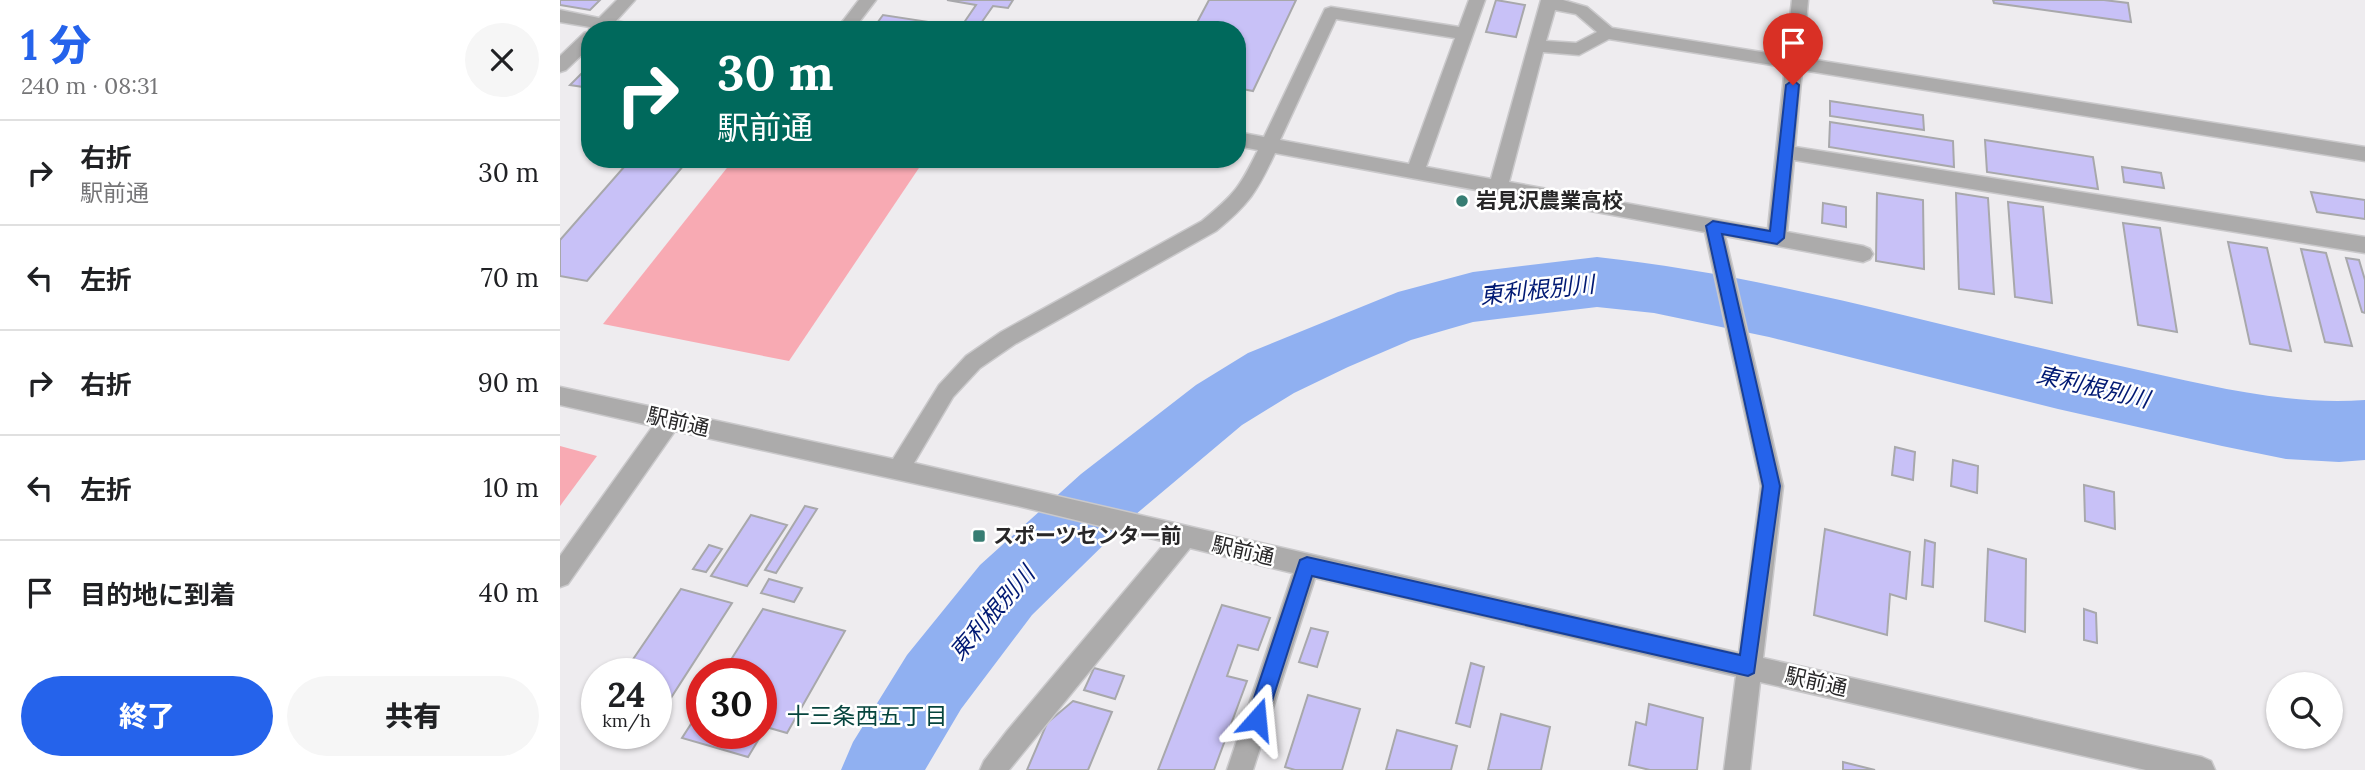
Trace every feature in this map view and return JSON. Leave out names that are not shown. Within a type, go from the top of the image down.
[{"type":"street","points":[[606,21],[627,0]]},
{"type":"street","points":[[851,21],[868,0]]},
{"type":"street","points":[[1415,172],[1477,0]]},
{"type":"street","points":[[1777,238],[1800,0]]},
{"type":"street","points":[[1498,187],[1549,2],[1583,9],[1593,15],[1608,33]]},
{"type":"street","points":[[898,470],[946,391],[973,362],[1008,338],[1209,226],[1237,203],[1248,190],[1271,145],[1331,13],[1465,34]]},
{"type":"street","points":[[560,16],[581,22]]},
{"type":"street","points":[[1537,46],[1578,49],[1608,33],[2365,154]]},
{"type":"street","points":[[560,66],[581,46]]},
{"type":"street","points":[[1246,141],[1864,254]]},
{"type":"street","points":[[1786,152],[2365,245]]},
{"type":"street","points":[[1713,226],[1772,486],[1737,770]]},
{"type":"street","name":"駅前通","points":[[560,396],[1018,496],[1307,566],[2202,770]]},
{"type":"street","points":[[560,576],[670,420]]},
{"type":"street","points":[[993,770],[1038,711],[1137,598],[1174,534]]},
{"type":"street","points":[[1240,770],[1307,566]]},
{"type":"shaded area","points":[[727,168],[919,168],[789,361],[603,324]]},
{"type":"shaded area","points":[[560,446],[597,456],[560,506]]},
{"type":"building","points":[[560,0],[600,0],[590,10],[560,5]]},
{"type":"building","points":[[947,0],[1013,0],[1008,8],[993,6],[983,21],[965,21],[976,5]]},
{"type":"building","points":[[1209,0],[1296,0],[1253,91],[1246,90],[1246,21],[1198,21]]},
{"type":"building","points":[[1496,0],[1525,5],[1516,37],[1486,32]]},
{"type":"building","points":[[1993,0],[2104,0],[2128,3],[2131,22],[1994,3]]},
{"type":"building","points":[[883,15],[922,21],[879,21]]},
{"type":"building","points":[[581,74],[581,87],[570,85]]},
{"type":"building","points":[[1830,101],[1923,115],[1924,130],[1830,116]]},
{"type":"building","points":[[1830,122],[1953,141],[1954,167],[1829,147]]},
{"type":"building","points":[[1985,140],[2093,157],[2098,189],[1987,172]]},
{"type":"building","points":[[2122,167],[2161,173],[2164,188],[2124,182]]},
{"type":"building","points":[[623,168],[681,168],[587,281],[560,276],[560,240]]},
{"type":"building","points":[[2311,192],[2365,200],[2365,219],[2317,212]]},
{"type":"building","points":[[1877,193],[1923,200],[1924,269],[1876,261]]},
{"type":"building","points":[[1956,193],[1988,198],[1994,294],[1959,289]]},
{"type":"building","points":[[2008,202],[2043,207],[2052,303],[2015,297]]},
{"type":"building","points":[[1823,203],[1846,207],[1846,227],[1822,223]]},
{"type":"building","points":[[2123,223],[2160,228],[2177,332],[2138,325]]},
{"type":"building","points":[[2228,242],[2267,248],[2291,351],[2250,344]]},
{"type":"building","points":[[2301,249],[2326,253],[2352,346],[2325,342]]},
{"type":"building","points":[[2346,258],[2359,260],[2365,280],[2365,313],[2362,312]]},
{"type":"building","points":[[1895,447],[1915,452],[1913,480],[1892,475]]},
{"type":"building","points":[[1953,460],[1978,466],[1977,493],[1951,486]]},
{"type":"building","points":[[2084,485],[2114,492],[2115,529],[2085,521]]},
{"type":"building","points":[[805,506],[817,509],[776,573],[765,570]]},
{"type":"building","points":[[751,515],[787,525],[747,586],[711,576]]},
{"type":"building","points":[[1825,529],[1910,552],[1906,599],[1890,594],[1887,635],[1814,615]]},
{"type":"building","points":[[1925,540],[1935,543],[1933,587],[1922,585]]},
{"type":"building","points":[[709,545],[722,549],[706,572],[693,569]]},
{"type":"building","points":[[1988,549],[2026,559],[2025,632],[1985,621]]},
{"type":"building","points":[[769,579],[802,588],[794,602],[761,593]]},
{"type":"building","points":[[681,589],[732,603],[697,658],[686,658],[686,674],[672,696],[672,658],[634,658]]},
{"type":"building","points":[[1222,605],[1270,618],[1258,650],[1238,645],[1227,676],[1247,681],[1214,770],[1158,770]]},
{"type":"building","points":[[763,609],[845,631],[787,733],[777,730],[777,658],[732,658]]},
{"type":"building","points":[[2084,609],[2096,613],[2097,643],[2084,640]]},
{"type":"building","points":[[1311,628],[1328,632],[1317,667],[1299,662]]},
{"type":"building","points":[[1471,663],[1484,667],[1470,727],[1456,723]]},
{"type":"building","points":[[1094,668],[1124,676],[1115,699],[1084,690]]},
{"type":"building","points":[[1308,695],[1360,709],[1342,770],[1295,770],[1285,767]]},
{"type":"building","points":[[1073,701],[1112,712],[1088,770],[1027,770],[1047,723]]},
{"type":"building","points":[[1649,704],[1703,718],[1697,770],[1650,770],[1629,765],[1636,722],[1646,725]]},
{"type":"building","points":[[1501,714],[1550,727],[1541,770],[1488,770]]},
{"type":"building","points":[[1397,730],[1457,746],[1451,770],[1386,770]]},
{"type":"building","points":[[720,749],[753,749],[748,757]]},
{"type":"building","points":[[1843,762],[1875,770],[1843,770]]},
{"type":"waterway","name":"東利根別川","points":[[881,770],[934,682],[1006,590],[1105,497],[1219,405],[1271,373],[1326,348],[1398,318],[1473,297],[1597,282],[1654,288],[1769,311],[2058,381],[2222,417],[2286,429],[2339,432],[2365,430]]},
{"type":"place","name":"岩見沢農業高校","points":[[1462,201]]},
{"type":"place","name":"スポーツセンター前","points":[[979,536]]},
{"type":"district","name":"十三条西五丁目","points":[[867,716]]},
{"type":"route","points":[[1257,719],[1307,566],[1748,666],[1772,486],[1713,226],[1777,238],[1793,85]]}]
